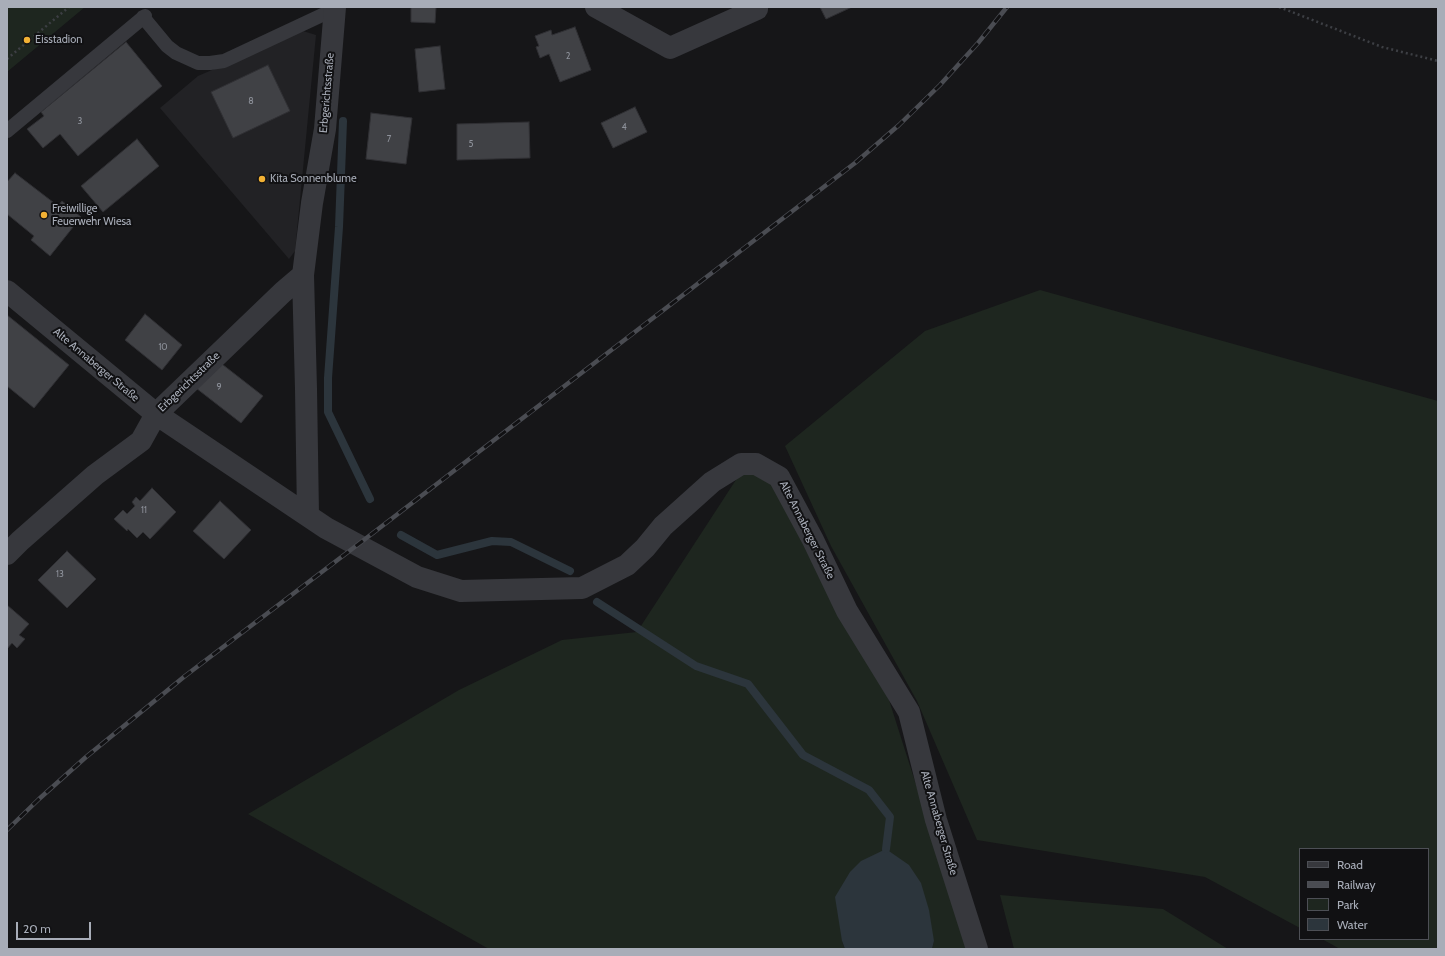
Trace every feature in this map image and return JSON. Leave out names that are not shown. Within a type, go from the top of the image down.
[{"type":"street","points":[[596,7],[670,48],[757,9]]},
{"type":"street","name":"Erbgerichtsstraße","points":[[308,515],[303,274],[312,203],[325,129],[335,8]]},
{"type":"street","name":"Erbgerichtsstraße","points":[[7,554],[95,475],[141,440],[156,414],[282,292],[303,274]]},
{"type":"street","name":"Alte Annaberger Straße","points":[[7,291],[156,414],[326,528],[417,577],[461,591],[582,588],[627,565],[645,548],[663,526],[712,482],[741,464],[756,464],[779,477],[813,540],[847,610],[909,712],[936,820],[977,949]]},
{"type":"lane","points":[[7,131],[144,16],[167,46],[176,53],[198,63],[210,63],[224,61],[335,8]]},
{"type":"path","points":[[7,59],[69,7]]},
{"type":"path","points":[[1279,7],[1382,47],[1438,61]]},
{"type":"shaded area","name":"Kita Sonnenblume","points":[[303,31],[316,35],[295,251],[289,259],[160,108],[198,76]]},
{"type":"green space","name":"Eisstadion","points":[[7,7],[85,7],[7,72]]},
{"type":"green space","points":[[1040,290],[1438,401],[1438,949],[1340,949],[1324,940],[1429,940],[1429,848],[1299,848],[1299,927],[1205,877],[977,840],[917,701],[831,546],[785,446],[925,331]]},
{"type":"green space","points":[[743,469],[775,483],[889,700],[967,949],[932,949],[934,941],[842,941],[845,949],[489,949],[248,814],[459,690],[562,640],[637,632]]},
{"type":"green space","points":[[1000,895],[1163,909],[1228,949],[1014,949]]},
{"type":"water","points":[[886,849],[909,865],[921,883],[929,910],[934,941],[932,949],[845,949],[842,941],[835,897],[850,872],[861,861]]},
{"type":"building","points":[[411,7],[436,7],[435,23],[411,22]]},
{"type":"building","points":[[820,7],[852,7],[826,19]]},
{"type":"building","points":[[575,27],[591,70],[560,82],[549,54],[540,58],[536,47],[539,46],[535,36],[551,30],[552,35]]},
{"type":"building","points":[[126,42],[162,86],[78,156],[60,134],[43,148],[27,129],[44,116],[41,112]]},
{"type":"building","points":[[440,46],[445,89],[419,92],[415,49]]},
{"type":"building","points":[[268,65],[290,111],[233,138],[211,92]]},
{"type":"building","points":[[635,107],[647,132],[613,148],[601,123]]},
{"type":"building","points":[[371,113],[412,118],[406,164],[366,159]]},
{"type":"building","points":[[529,122],[530,158],[457,160],[457,124]]},
{"type":"building","points":[[137,139],[159,166],[103,212],[81,186]]},
{"type":"building","name":"Freiwillige Feuerwehr Wiesa","points":[[15,173],[58,206],[62,201],[81,217],[50,256],[31,240],[34,236],[7,214],[7,182]]},
{"type":"building","points":[[145,314],[182,345],[162,370],[125,340]]},
{"type":"building","points":[[7,315],[69,365],[34,408],[7,386]]},
{"type":"building","points":[[218,361],[263,396],[241,423],[196,388]]},
{"type":"building","points":[[152,488],[176,512],[150,539],[143,532],[137,538],[128,529],[127,531],[114,519],[123,510],[127,514],[135,506],[132,502],[136,497],[140,501]]},
{"type":"building","points":[[220,501],[251,530],[224,559],[193,531]]},
{"type":"building","points":[[67,551],[96,579],[67,608],[38,580]]},
{"type":"building","points":[[7,605],[29,624],[19,635],[25,639],[17,648],[12,643],[7,649]]},
{"type":"waterway","points":[[343,121],[339,227],[328,378],[328,412],[370,499]]},
{"type":"waterway","points":[[401,535],[437,555],[492,541],[511,542],[570,571]]},
{"type":"waterway","points":[[597,602],[696,666],[748,684],[803,755],[869,790],[890,817],[886,849]]},
{"type":"railway","points":[[7,830],[86,757],[185,676],[855,163],[899,125],[940,85],[978,43],[1007,7]]},
{"type":"place","name":"Eisstadion","points":[[27,40]]},
{"type":"place","name":"Kita Sonnenblume","points":[[262,179]]},
{"type":"place","name":"Freiwillige Feuerwehr Wiesa","points":[[44,215]]}]
